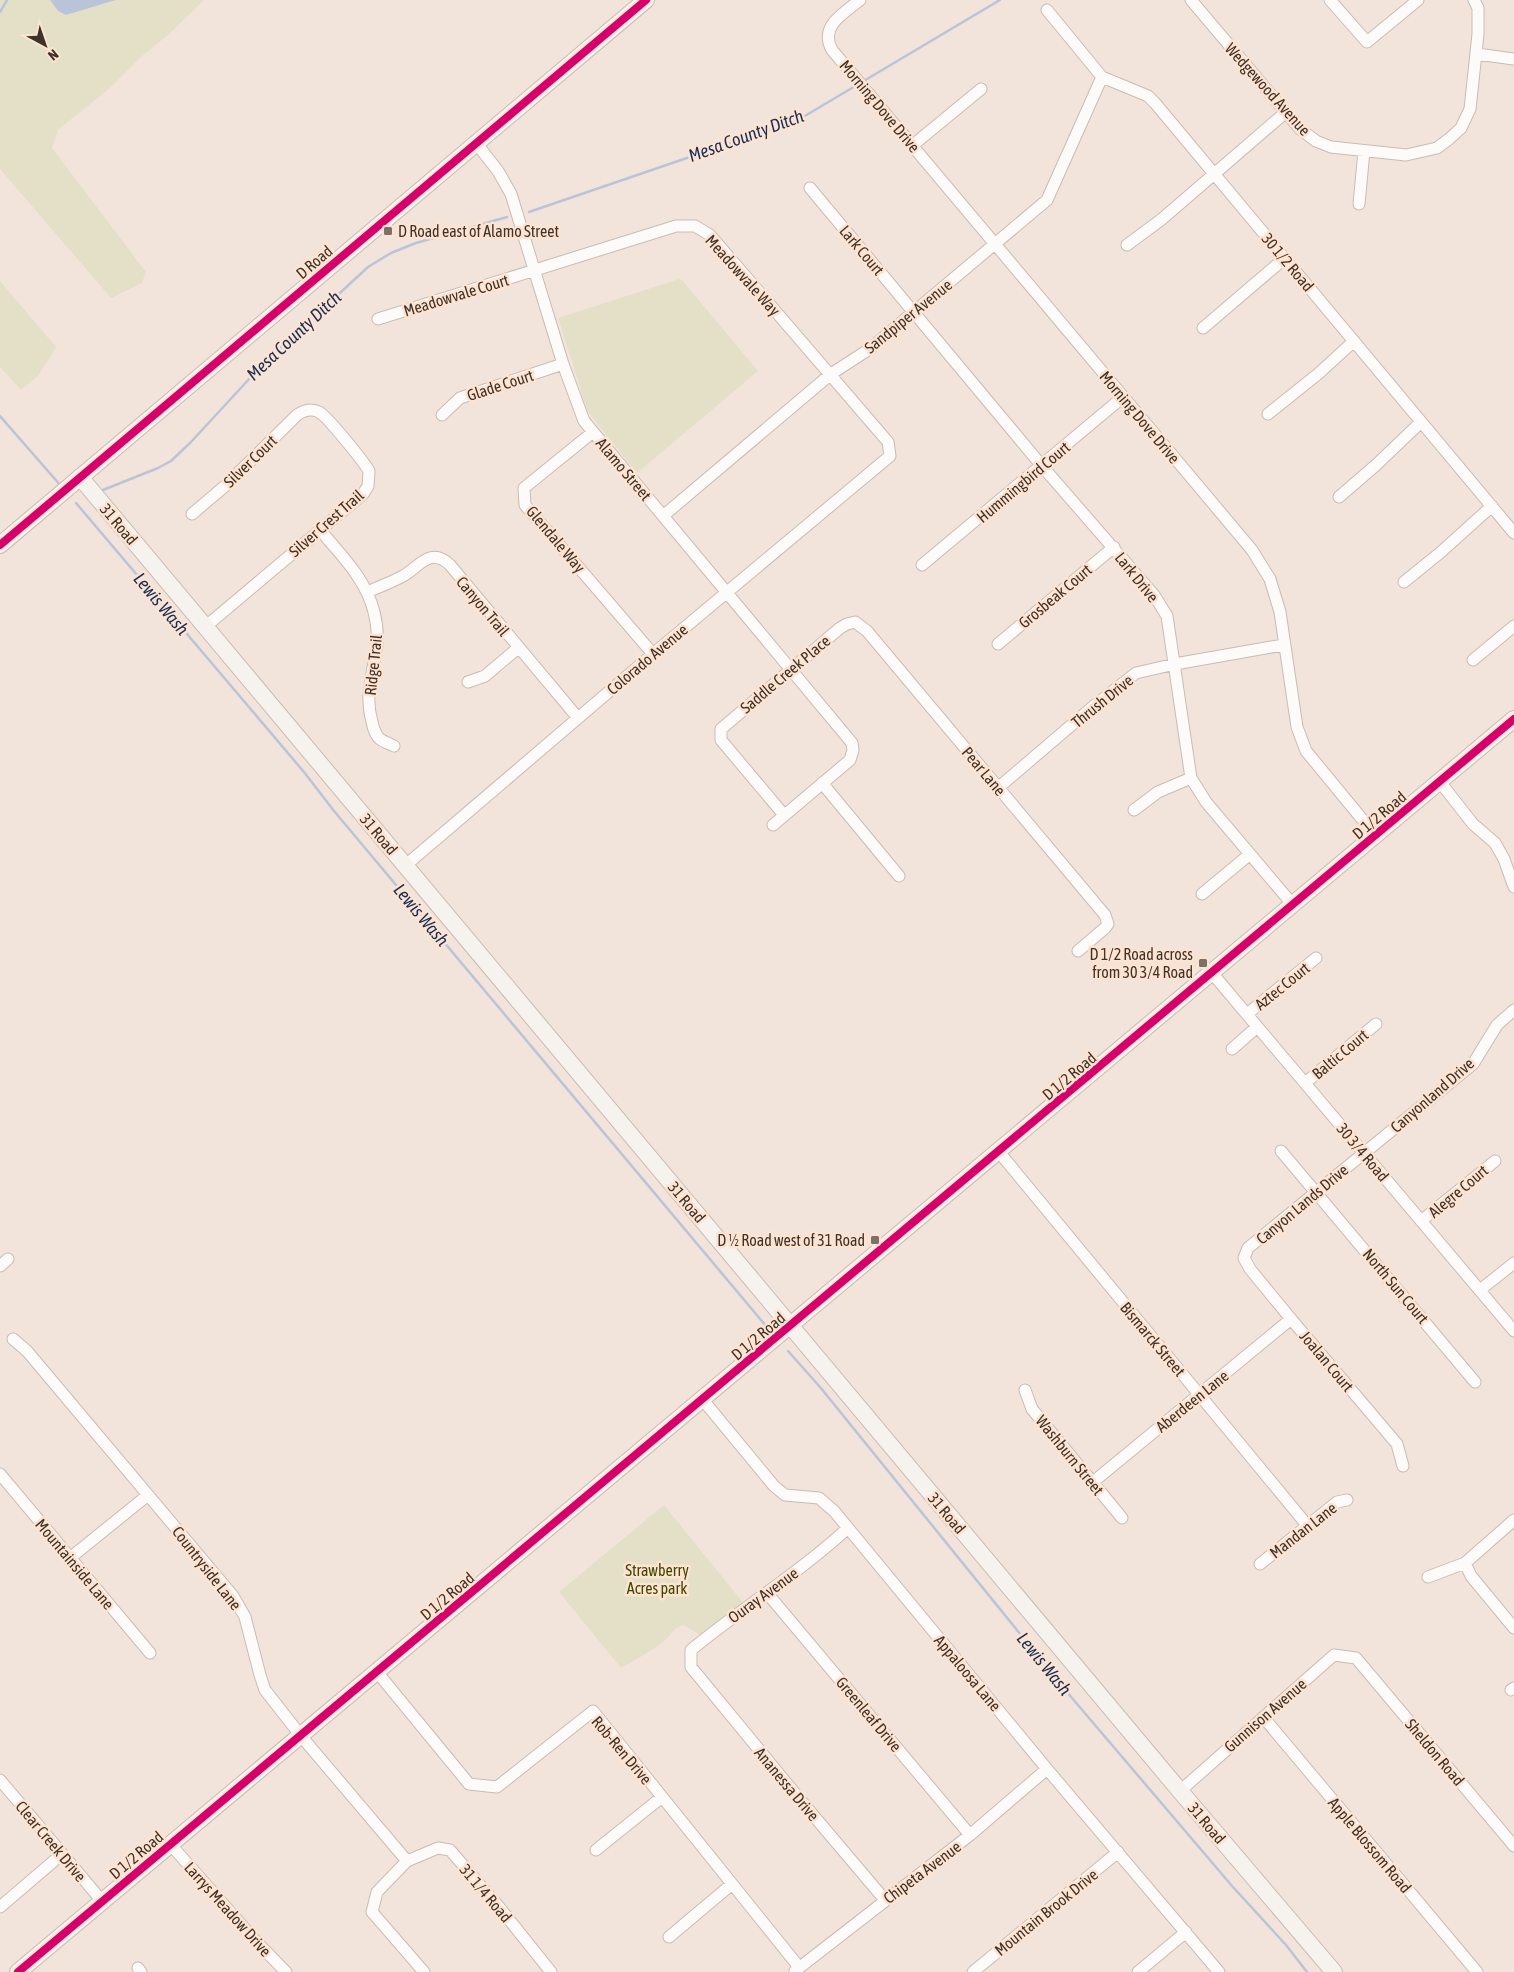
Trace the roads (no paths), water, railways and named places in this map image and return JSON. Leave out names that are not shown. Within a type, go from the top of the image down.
[{"type":"street","name":"D Road","points":[[0,545],[646,0]]},
{"type":"street","name":"Morning Dove Drive","points":[[860,0],[834,21],[829,29],[828,43],[832,50],[1252,550],[1270,579],[1280,612],[1297,726],[1306,751],[1376,836]]},
{"type":"street","name":"Wedgewood Avenue","points":[[1191,0],[1300,129],[1316,141],[1331,147],[1406,155],[1438,148],[1461,128],[1470,109],[1477,54],[1478,8],[1474,0]]},
{"type":"street","points":[[1330,0],[1367,42],[1418,0]]},
{"type":"street","name":"30 1/2 Road","points":[[1047,10],[1102,77],[1148,96],[1514,533]]},
{"type":"street","points":[[1477,54],[1514,59]]},
{"type":"street","name":"Sandpiper Avenue","points":[[663,516],[831,374],[871,348],[1047,200],[1102,77]]},
{"type":"street","points":[[913,145],[981,89]]},
{"type":"street","points":[[1127,245],[1215,175],[1286,112]]},
{"type":"street","name":"Alamo Street","points":[[476,143],[505,182],[511,194],[580,415],[850,740],[853,750],[850,760],[822,783]]},
{"type":"street","points":[[1359,204],[1364,151]]},
{"type":"street","name":"Lark Court","points":[[810,188],[913,312]]},
{"type":"street","name":"Meadowvale Way","points":[[534,270],[676,226],[695,226],[710,235],[831,374],[888,442],[890,456]]},
{"type":"street","points":[[1203,328],[1285,258]]},
{"type":"street","name":"Meadowvale Court","points":[[378,319],[534,270]]},
{"type":"street","name":"Lark Drive","points":[[913,312],[1042,466],[1154,595],[1167,616],[1191,778],[1206,802],[1293,905]]},
{"type":"street","points":[[1268,414],[1318,374],[1354,341]]},
{"type":"street","name":"Glade Court","points":[[442,415],[460,398],[563,364]]},
{"type":"street","name":"Hummingbird Court","points":[[922,565],[1123,397]]},
{"type":"street","name":"Silver Court","points":[[192,514],[225,486],[297,415],[309,410]]},
{"type":"street","name":"Silver Crest Trail","points":[[205,626],[363,494],[368,486],[370,476],[367,467],[324,416],[317,411],[309,410]]},
{"type":"street","points":[[1339,497],[1421,422]]},
{"type":"street","name":"Glendale Way","points":[[593,432],[524,488],[525,505],[653,654]]},
{"type":"street","name":"Colorado Avenue","points":[[406,865],[653,654],[890,456]]},
{"type":"street","name":"31 Road","points":[[80,477],[1180,1791],[1334,1972]]},
{"type":"street","points":[[1404,582],[1492,506]]},
{"type":"street","name":"Ridge Trail","points":[[320,530],[355,571],[367,592],[374,613],[377,636],[377,647],[369,683],[369,709],[379,739],[394,746]]},
{"type":"street","name":"Grosbeak Court","points":[[998,644],[1114,547]]},
{"type":"street","name":"Canyon Trail","points":[[367,592],[404,576],[424,560],[433,557],[442,559],[450,565],[578,718]]},
{"type":"street","name":"Saddle Creek Place","points":[[784,815],[721,740],[720,732],[723,726],[840,628],[855,622]]},
{"type":"street","name":"Pear Lane","points":[[855,622],[867,631],[1105,915],[1108,924],[1078,951]]},
{"type":"street","points":[[1473,660],[1514,626]]},
{"type":"street","name":"Thrush Drive","points":[[999,788],[1095,704],[1136,673],[1175,664],[1284,645]]},
{"type":"street","points":[[468,682],[485,676],[518,648]]},
{"type":"street","name":"D 1/2 Road","points":[[20,1971],[791,1327],[1514,719]]},
{"type":"street","points":[[1134,810],[1158,792],[1191,778]]},
{"type":"street","points":[[1440,782],[1473,824],[1495,843],[1504,859],[1514,887]]},
{"type":"street","points":[[773,825],[822,783],[899,876]]},
{"type":"street","points":[[1202,894],[1250,854]]},
{"type":"street","name":"Aztec Court","points":[[1247,1014],[1316,958]]},
{"type":"street","name":"30 3/4 Road","points":[[1212,973],[1514,1331]]},
{"type":"street","name":"Canyonland Drive","points":[[1364,1153],[1473,1064],[1497,1025],[1514,1010]]},
{"type":"street","name":"Baltic Court","points":[[1305,1084],[1376,1024]]},
{"type":"street","points":[[1232,1049],[1258,1027]]},
{"type":"street","name":"North Sun Court","points":[[1281,1151],[1475,1382]]},
{"type":"street","name":"Bismarck Street","points":[[999,1152],[1307,1525]]},
{"type":"street","name":"Canyon Lands Drive","points":[[1244,1258],[1248,1248],[1364,1153]]},
{"type":"street","name":"Alegre Court","points":[[1422,1221],[1495,1161]]},
{"type":"street","name":"Joalan Court","points":[[1244,1258],[1250,1269],[1291,1319],[1398,1444],[1402,1466]]},
{"type":"street","points":[[1480,1290],[1514,1263]]},
{"type":"street","name":"Aberdeen Lane","points":[[1093,1482],[1291,1319]]},
{"type":"street","name":"Countryside Lane","points":[[13,1339],[27,1351],[233,1596],[245,1617],[265,1690],[406,1861]]},
{"type":"street","name":"Washburn Street","points":[[1025,1390],[1032,1409],[1122,1518]]},
{"type":"street","name":"Appaloosa Lane","points":[[703,1400],[774,1486],[785,1494],[819,1498],[834,1511],[1219,1972]]},
{"type":"street","name":"Mountainside Lane","points":[[0,1474],[150,1653]]},
{"type":"street","points":[[70,1558],[148,1495]]},
{"type":"street","name":"Mandan Lane","points":[[1260,1564],[1337,1502],[1347,1500]]},
{"type":"street","points":[[1428,1578],[1465,1562],[1514,1520]]},
{"type":"street","name":"Ouray Avenue","points":[[691,1667],[691,1650],[721,1625],[767,1593],[848,1528]]},
{"type":"street","points":[[1465,1562],[1471,1576],[1514,1628]]},
{"type":"street","name":"Greenleaf Drive","points":[[767,1593],[970,1835]]},
{"type":"street","name":"Gunnison Avenue","points":[[1180,1791],[1334,1655],[1356,1658]]},
{"type":"street","name":"Sheldon Road","points":[[1356,1658],[1514,1846]]},
{"type":"street","name":"Ananessa Drive","points":[[691,1667],[885,1900]]},
{"type":"street","name":"Rob-Ren Drive","points":[[377,1672],[469,1784],[497,1787],[593,1711],[732,1884],[796,1969]]},
{"type":"street","name":"Apple Blossom Road","points":[[1264,1718],[1477,1972]]},
{"type":"street","name":"Chipeta Avenue","points":[[796,1969],[970,1835],[1048,1769]]},
{"type":"street","name":"Clear Creek Drive","points":[[0,1780],[102,1901]]},
{"type":"street","points":[[596,1850],[662,1797]]},
{"type":"street","name":"Larrys Meadow Drive","points":[[171,1845],[253,1938],[286,1972]]},
{"type":"street","name":"31 1/4 Road","points":[[406,1861],[438,1848],[450,1850],[551,1972]]},
{"type":"street","name":"Mountain Brook Drive","points":[[974,1972],[1118,1852]]},
{"type":"street","points":[[0,1907],[62,1854]]},
{"type":"street","points":[[406,1861],[377,1892],[372,1912],[424,1972]]},
{"type":"street","points":[[669,1937],[732,1884]]},
{"type":"street","points":[[1138,1972],[1186,1932]]},
{"type":"water","points":[[50,0],[116,0],[66,15],[58,11]]},
{"type":"waterway","name":"Lewis Wash","points":[[0,12],[7,0]]},
{"type":"waterway","name":"Mesa County Ditch","points":[[862,82],[1000,0]]},
{"type":"waterway","name":"Mesa County Ditch","points":[[529,212],[798,120],[857,85]]},
{"type":"waterway","name":"Mesa County Ditch","points":[[103,490],[171,461],[262,365],[368,267],[391,253],[416,243],[507,217]]},
{"type":"waterway","name":"Lewis Wash","points":[[0,416],[61,486]]},
{"type":"waterway","name":"Lewis Wash","points":[[76,503],[304,772],[334,811],[766,1326]]},
{"type":"waterway","name":"Lewis Wash","points":[[788,1351],[820,1387],[1072,1698],[1232,1886],[1286,1945],[1307,1972]]},
{"type":"place","name":"D Road east of Alamo Street","points":[[388,231]]},
{"type":"place","name":"D 1/2 Road across from 30 3/4 Road","points":[[1203,963]]},
{"type":"place","name":"D ½ Road west of 31 Road","points":[[875,1240]]},
{"type":"park label","name":"Strawberry Acres park","points":[[657,1579]]}]
